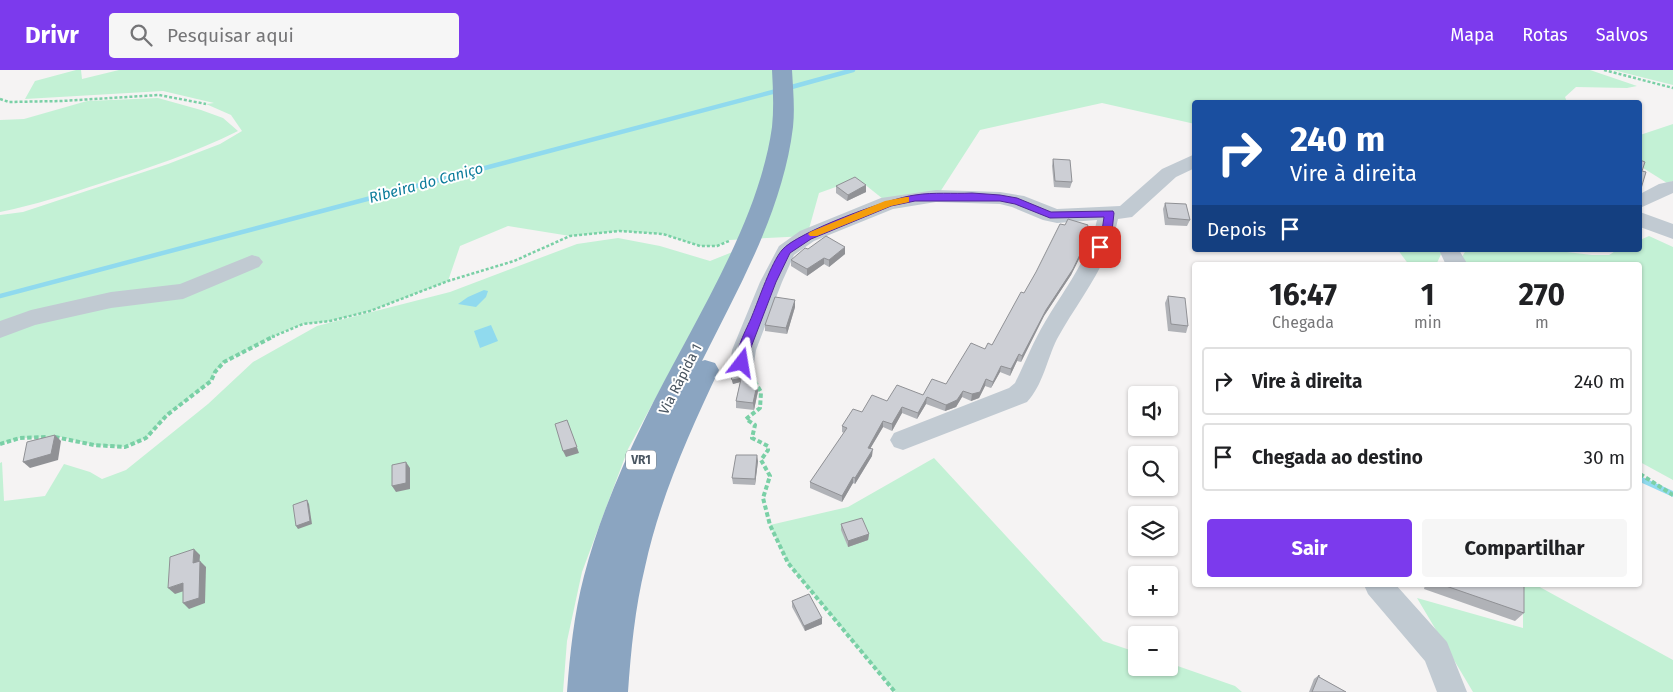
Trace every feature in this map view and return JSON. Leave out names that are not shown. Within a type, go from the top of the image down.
[{"type":"highway","name":"Via Rápida 1","points":[[610,692],[620,604],[625,578],[646,503],[691,399],[767,194],[783,133],[784,89],[782,70]]},
{"type":"highway","name":"Via Rápida 1","points":[[585,692],[591,623],[600,576],[624,503],[649,442],[750,244],[779,210],[794,161],[800,110],[797,70]]},
{"type":"street","points":[[742,363],[748,341],[771,282],[786,251],[807,236],[888,203],[936,196],[1000,198],[1017,201],[1050,215],[1057,216],[1125,212],[1169,173],[1192,162]]},
{"type":"street","points":[[1642,201],[1666,188],[1673,187]]},
{"type":"street","points":[[903,440],[1018,395],[1023,390],[1045,341],[1085,278],[1107,231],[1109,213]]},
{"type":"street","points":[[1642,219],[1670,226]]},
{"type":"street","points":[[0,330],[30,318],[102,302],[183,291],[252,262]]},
{"type":"street","points":[[1380,587],[1437,652],[1452,692]]},
{"type":"path","points":[[1604,70],[1673,88]]},
{"type":"path","points":[[0,99],[8,102],[62,101],[159,94],[206,104]]},
{"type":"path","points":[[0,444],[20,438],[61,437],[94,445],[125,447],[146,438],[166,415],[211,381],[215,372],[224,362],[282,332],[303,324],[330,321],[370,311],[448,281],[514,261],[570,236],[620,231],[663,234],[700,246],[717,246],[729,240],[750,244]]},
{"type":"path","points":[[742,363],[747,366],[761,392],[760,408],[746,419],[755,425],[752,438],[768,446],[768,450],[761,460],[770,476],[763,498],[770,525],[788,563],[895,692]]},
{"type":"path","points":[[1642,475],[1673,495]]},
{"type":"green space","points":[[76,70],[81,70],[82,79],[119,70],[1590,70],[1637,86],[1627,88],[1576,87],[1565,97],[1566,100],[1192,100],[1192,123],[1102,103],[980,130],[940,192],[888,203],[858,179],[819,193],[807,236],[729,240],[717,246],[700,246],[663,234],[620,231],[570,236],[508,226],[460,246],[448,281],[370,311],[330,321],[303,324],[282,332],[224,362],[215,372],[211,381],[167,415],[146,438],[125,447],[94,445],[61,437],[20,438],[0,444],[0,215],[23,212],[168,164],[220,144],[242,131],[231,115],[206,104],[214,103],[163,91],[25,99],[35,81]]},
{"type":"green space","points":[[1613,70],[1673,70],[1673,85]]},
{"type":"green space","points":[[158,98],[223,118],[238,131],[188,153],[136,172],[51,199],[0,212],[0,120],[24,119],[87,101]]},
{"type":"green space","points":[[1673,124],[1673,181],[1667,183],[1642,167],[1642,134]]},
{"type":"green space","points":[[1649,236],[1673,247],[1673,480],[1642,463],[1642,262],[1461,262],[1465,252],[1567,252],[1609,255],[1614,252],[1642,252],[1642,239]]},
{"type":"green space","points":[[618,238],[660,246],[710,261],[735,251],[628,449],[582,572],[567,641],[563,692],[0,692],[0,463],[2,462],[4,501],[45,496],[64,464],[90,472],[102,479],[126,470],[208,404],[253,362],[317,326],[450,292],[577,244]]},
{"type":"green space","points":[[1399,252],[1442,252],[1437,262],[1407,262]]},
{"type":"green space","points":[[934,458],[1103,641],[1128,649],[1128,676],[1178,676],[1178,666],[1235,686],[1242,692],[895,692],[788,563],[770,525],[848,507]]},
{"type":"green space","points":[[1523,587],[1540,587],[1673,660],[1673,692],[1473,692],[1417,598],[1523,628]]},
{"type":"water","points":[[484,290],[488,291],[486,297],[476,307],[458,304],[468,297]]},
{"type":"water","points":[[491,325],[498,341],[480,348],[474,331]]},
{"type":"building","points":[[1053,159],[1070,160],[1072,182],[1055,181]]},
{"type":"building","points":[[1642,171],[1646,172],[1642,185]]},
{"type":"building","points":[[855,177],[866,185],[848,195],[836,186]]},
{"type":"building","points":[[1165,203],[1186,204],[1190,220],[1168,218]]},
{"type":"building","points":[[1068,219],[1088,225],[1085,233],[1090,234],[1073,269],[1046,310],[1022,356],[1019,354],[1011,369],[1001,366],[993,382],[986,379],[980,392],[972,394],[963,391],[957,400],[946,405],[927,397],[918,413],[902,407],[892,424],[883,421],[868,448],[873,449],[842,496],[810,482],[847,428],[842,426],[853,409],[862,412],[872,395],[887,401],[897,385],[923,395],[932,379],[946,384],[971,343],[985,349],[988,343],[992,345],[1021,292],[1024,293],[1036,272],[1060,224],[1065,225]]},
{"type":"building","points":[[826,236],[845,247],[829,260],[824,258],[807,269],[791,260],[805,248],[808,249]]},
{"type":"building","points":[[1168,296],[1185,298],[1188,326],[1171,324]]},
{"type":"building","points":[[775,297],[795,300],[786,328],[765,325]]},
{"type":"building","points":[[733,367],[741,371],[746,369],[748,377],[732,380],[728,368]]},
{"type":"building","points":[[741,379],[754,381],[753,385],[757,385],[753,403],[736,401]]},
{"type":"building","points":[[567,420],[577,447],[563,451],[555,424]]},
{"type":"building","points":[[55,435],[51,454],[23,462],[27,442]]},
{"type":"building","points":[[736,455],[757,455],[755,479],[732,478]]},
{"type":"building","points":[[406,462],[406,483],[392,486],[392,465]]},
{"type":"building","points":[[307,500],[310,521],[296,526],[293,505]]},
{"type":"building","points":[[862,518],[869,534],[848,541],[841,524]]},
{"type":"building","points":[[194,549],[193,563],[200,561],[199,598],[183,603],[183,583],[168,588],[170,557]]},
{"type":"building","points":[[1449,587],[1524,587],[1524,613]]},
{"type":"building","points":[[809,594],[822,618],[804,626],[792,601]]},
{"type":"building","points":[[1319,675],[1319,677],[1346,692],[1312,692]]},
{"type":"waterway","name":"Ribeira do Caniço","points":[[788,88],[853,70]]},
{"type":"waterway","name":"Ribeira do Caniço","points":[[0,296],[780,90]]},
{"type":"waterway","points":[[1642,480],[1673,494]]},
{"type":"slow traffic","points":[[813,234],[888,203],[906,200]]},
{"type":"route","points":[[742,363],[744,350],[771,282],[786,251],[807,236],[888,203],[936,196],[972,196],[1017,201],[1050,215],[1057,216],[1109,213],[1107,231],[1100,247]]}]
